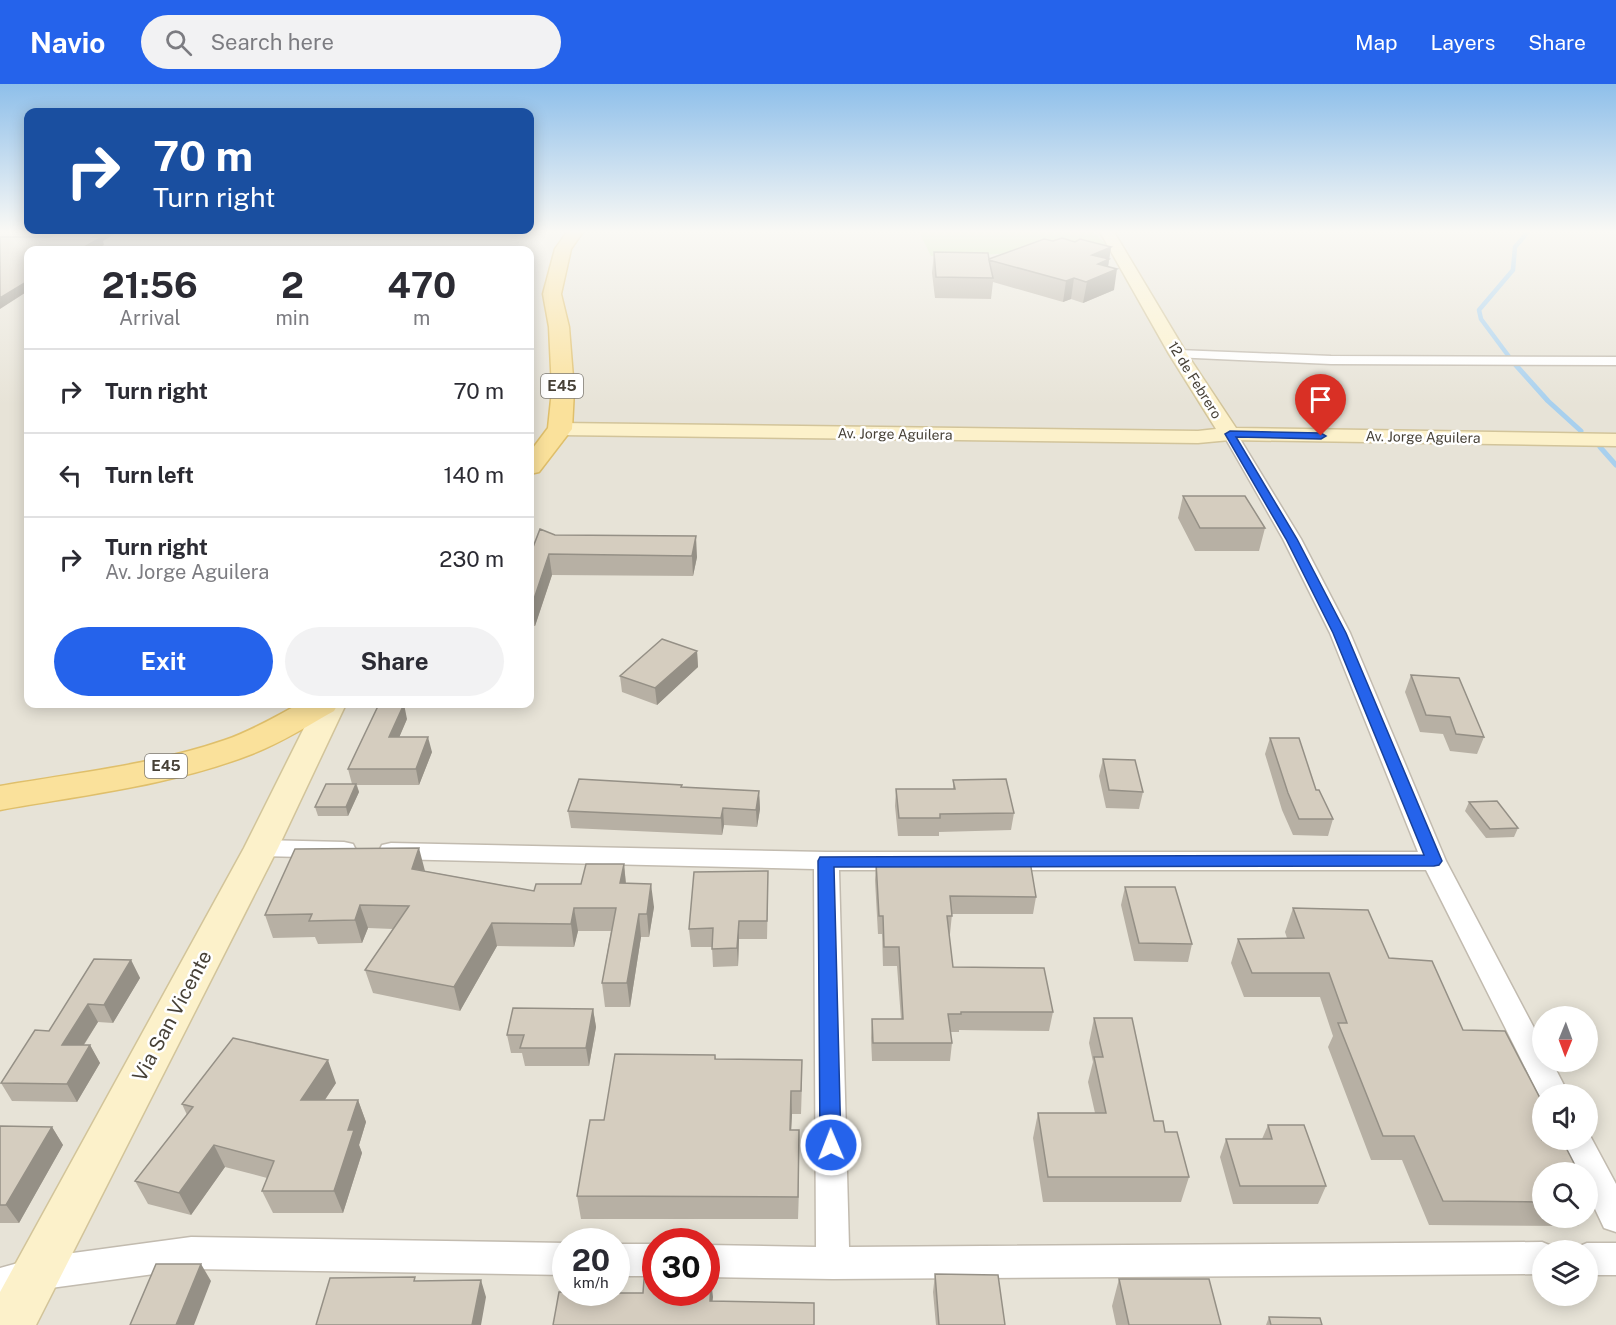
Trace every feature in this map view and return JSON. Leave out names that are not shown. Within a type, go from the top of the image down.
[{"type":"main road","name":"E45","points":[[553,290],[559,327],[561,422]]},
{"type":"main road","points":[[534,461],[561,422]]},
{"type":"main road","name":"E45","points":[[0,798],[137,773],[225,752],[276,731],[315,708]]},
{"type":"street","name":"12 de Febrero","points":[[1141,290],[1178,354],[1230,434]]},
{"type":"street","points":[[1178,354],[1331,360],[1616,362]]},
{"type":"street","name":"Av. Jorge Aguilera","points":[[561,422],[1163,437],[1230,434],[1616,440]]},
{"type":"street","points":[[1230,434],[1292,539],[1340,633],[1434,861],[1548,1084]]},
{"type":"street","name":"Via San Vicente","points":[[9,1325],[18,1279],[261,848],[329,708]]},
{"type":"street","points":[[261,848],[826,861],[1434,861]]},
{"type":"street","points":[[826,861],[833,1263]]},
{"type":"street","points":[[1582,1150],[1616,1217]]},
{"type":"street","points":[[18,1279],[192,1253],[552,1259]]},
{"type":"street","points":[[720,1261],[833,1263],[1532,1258]]},
{"type":"street","points":[[1598,1259],[1616,1259]]},
{"type":"shaded area","points":[[0,290],[24,290],[24,708],[534,708],[534,290],[1616,290],[1616,1325],[0,1325]]},
{"type":"building","points":[[0,290],[13,290],[0,298]]},
{"type":"building","points":[[1183,496],[1245,496],[1265,528],[1200,528]]},
{"type":"building","points":[[540,529],[555,535],[696,536],[692,556],[549,554],[534,599],[534,545]]},
{"type":"building","points":[[662,639],[697,651],[655,688],[620,676]]},
{"type":"building","points":[[1411,675],[1459,678],[1484,737],[1456,734],[1450,717],[1426,715]]},
{"type":"building","points":[[377,708],[402,708],[389,737],[428,737],[416,769],[348,769]]},
{"type":"building","points":[[1270,738],[1299,738],[1316,790],[1319,790],[1333,819],[1299,819]]},
{"type":"building","points":[[1103,759],[1135,760],[1143,792],[1109,790]]},
{"type":"building","points":[[579,779],[759,791],[756,810],[723,808],[721,818],[568,811]]},
{"type":"building","points":[[1006,779],[1014,813],[940,814],[940,818],[899,818],[896,789],[955,789],[953,780]]},
{"type":"building","points":[[326,784],[356,784],[346,807],[315,807]]},
{"type":"building","points":[[1497,801],[1518,828],[1490,829],[1469,802]]},
{"type":"building","points":[[419,848],[412,869],[534,891],[536,884],[581,884],[586,864],[624,864],[620,883],[651,884],[647,914],[639,914],[627,983],[602,983],[616,908],[574,908],[571,924],[492,923],[454,987],[365,970],[409,906],[360,905],[355,920],[309,921],[312,914],[265,915],[295,849]]},
{"type":"building","points":[[1030,861],[1036,897],[950,896],[952,916],[947,916],[953,967],[1044,968],[1053,1012],[948,1014],[952,1043],[873,1043],[872,1019],[903,1019],[899,947],[884,947],[883,916],[879,916],[876,862]]},
{"type":"building","points":[[768,871],[767,921],[739,921],[737,948],[712,949],[713,928],[689,929],[694,872]]},
{"type":"building","points":[[1125,887],[1175,887],[1192,944],[1139,943]]},
{"type":"building","points":[[1293,908],[1368,910],[1389,958],[1432,961],[1463,1030],[1505,1031],[1533,1084],[1532,1150],[1567,1150],[1573,1162],[1532,1162],[1532,1202],[1443,1201],[1414,1136],[1383,1136],[1338,1023],[1347,1023],[1329,973],[1252,973],[1238,939],[1304,938]]},
{"type":"building","points":[[94,959],[131,960],[104,1005],[88,1004],[62,1045],[90,1045],[67,1084],[1,1083],[35,1030],[49,1031]]},
{"type":"building","points":[[513,1008],[593,1009],[586,1048],[520,1048],[524,1035],[507,1035]]},
{"type":"building","points":[[1094,1018],[1132,1018],[1154,1121],[1163,1121],[1165,1132],[1177,1132],[1189,1177],[1048,1177],[1038,1113],[1106,1113],[1094,1057],[1103,1057]]},
{"type":"building","points":[[233,1038],[328,1060],[301,1100],[358,1100],[348,1130],[354,1130],[334,1191],[262,1191],[274,1161],[214,1145],[179,1193],[135,1181],[193,1107],[182,1104]]},
{"type":"building","points":[[615,1054],[715,1055],[715,1059],[802,1060],[801,1091],[791,1091],[790,1130],[799,1130],[798,1197],[577,1196],[590,1120],[604,1120]]},
{"type":"building","points":[[1268,1125],[1304,1125],[1326,1186],[1240,1186],[1226,1139],[1272,1139]]},
{"type":"building","points":[[0,1126],[52,1127],[6,1205],[0,1205]]},
{"type":"building","points":[[156,1264],[201,1264],[176,1325],[130,1325]]},
{"type":"building","points":[[935,1274],[998,1275],[1005,1325],[939,1325]]},
{"type":"building","points":[[415,1277],[414,1281],[481,1280],[472,1325],[316,1325],[330,1278]]},
{"type":"building","points":[[1119,1279],[1209,1279],[1221,1325],[1129,1325]]},
{"type":"building","points":[[630,1293],[642,1293],[642,1306],[720,1306],[720,1301],[814,1303],[814,1325],[553,1325],[556,1306],[630,1306]]},
{"type":"building","points":[[1269,1317],[1320,1318],[1322,1325],[1271,1325]]},
{"type":"waterway","points":[[1496,290],[1479,310],[1481,319],[1510,358]]},
{"type":"waterway","points":[[1514,363],[1548,401],[1581,431]]},
{"type":"waterway","points":[[1600,447],[1616,465]]},
{"type":"route","points":[[831,1145],[826,861],[1434,861],[1340,633],[1292,539],[1230,434],[1321,436]]}]
